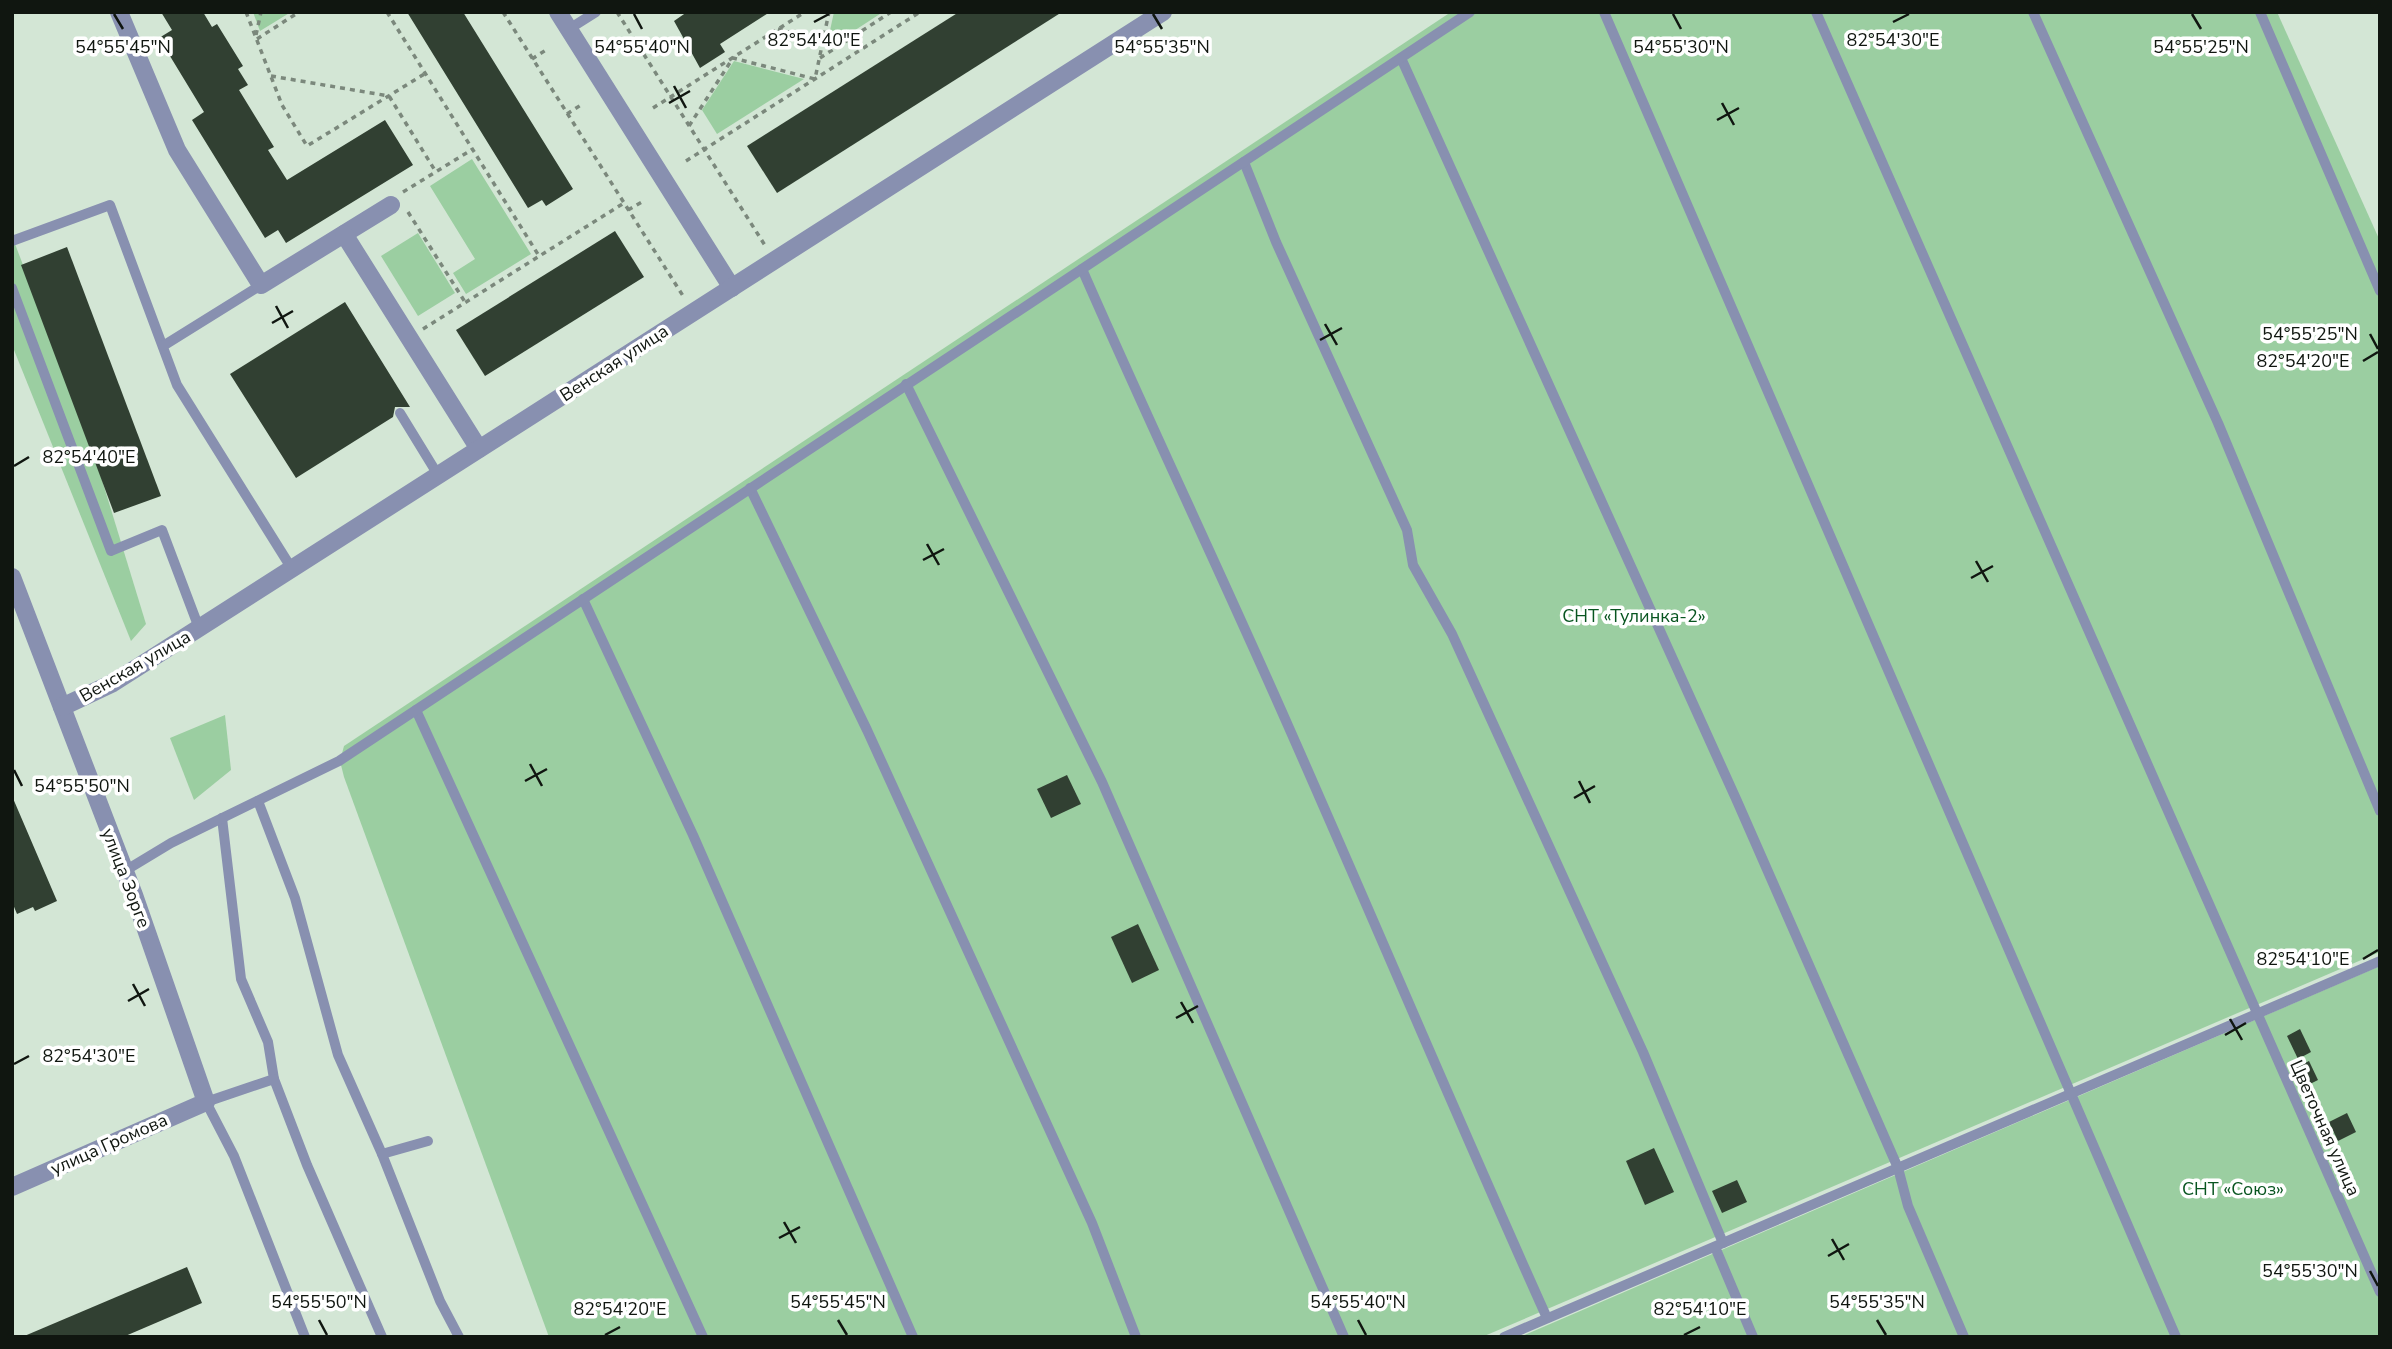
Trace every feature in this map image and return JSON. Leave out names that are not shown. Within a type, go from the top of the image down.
[{"type":"street","points":[[119,12],[177,150],[261,285],[394,200]]},
{"type":"street","points":[[558,12],[732,288]]},
{"type":"street","name":"Венская улица","points":[[62,707],[113,683],[1163,12]]},
{"type":"street","points":[[344,234],[479,449]]},
{"type":"street","name":"улица Зорге","points":[[12,577],[186,1037],[206,1102]]},
{"type":"street","name":"улица Громова","points":[[12,1186],[206,1102]]},
{"type":"lane","points":[[569,29],[596,12]]},
{"type":"lane","points":[[123,872],[171,843],[340,761],[1470,12]]},
{"type":"lane","points":[[1604,12],[2073,1093],[2176,1337]]},
{"type":"lane","name":"Цветочная улица","points":[[1816,12],[2255,1016],[2380,1292]]},
{"type":"lane","points":[[2033,12],[2218,423],[2380,811]]},
{"type":"lane","points":[[2260,12],[2380,291]]},
{"type":"lane","points":[[1401,58],[1737,801],[1898,1168],[1908,1206],[1964,1337]]},
{"type":"lane","points":[[1244,162],[1276,242],[1407,530],[1413,565],[1452,634],[1643,1052],[1754,1337]]},
{"type":"lane","points":[[12,241],[110,205],[177,385],[292,569]]},
{"type":"lane","points":[[1082,269],[1181,495],[1236,608],[1433,1063],[1547,1318]]},
{"type":"lane","points":[[163,346],[261,285]]},
{"type":"lane","points":[[12,288],[111,551],[162,530],[199,628]]},
{"type":"lane","points":[[906,384],[1102,782],[1344,1337]]},
{"type":"lane","points":[[400,414],[438,475]]},
{"type":"lane","points":[[750,488],[867,730],[1074,1185],[1136,1337]]},
{"type":"lane","points":[[583,599],[693,835],[913,1337]]},
{"type":"lane","points":[[416,710],[704,1337]]},
{"type":"lane","points":[[258,801],[295,898],[338,1055],[382,1154],[440,1301],[460,1337]]},
{"type":"lane","points":[[222,818],[241,979],[268,1042],[274,1079],[307,1165],[382,1337]]},
{"type":"lane","points":[[1504,1337],[1531,1332],[1547,1318],[2380,961]]},
{"type":"lane","points":[[274,1079],[206,1102],[234,1157],[305,1337]]},
{"type":"lane","points":[[382,1154],[428,1141]]},
{"type":"path","points":[[246,12],[282,105],[307,146],[426,73]]},
{"type":"path","points":[[256,38],[261,12]]},
{"type":"path","points":[[256,38],[299,12]]},
{"type":"path","points":[[387,12],[539,256]]},
{"type":"path","points":[[502,12],[694,312]]},
{"type":"path","points":[[617,12],[775,261]]},
{"type":"path","points":[[653,108],[805,12]]},
{"type":"path","points":[[815,79],[829,12]]},
{"type":"path","points":[[820,58],[891,12]]},
{"type":"path","points":[[686,161],[920,12]]},
{"type":"path","points":[[778,29],[823,41]]},
{"type":"path","points":[[532,59],[546,50]]},
{"type":"path","points":[[733,58],[815,79]]},
{"type":"path","points":[[689,126],[733,58]]},
{"type":"path","points":[[271,76],[389,96],[436,172]]},
{"type":"path","points":[[567,114],[581,105]]},
{"type":"path","points":[[465,302],[394,200],[472,149]]},
{"type":"path","points":[[628,210],[642,202]]},
{"type":"path","points":[[409,337],[624,203]]},
{"type":"path","points":[[12,1019],[12,1027]]},
{"type":"green space","points":[[253,12],[291,12],[260,31]]},
{"type":"green space","points":[[834,12],[883,12],[826,49]]},
{"type":"green space","name":"СНТ «Тулинка-2»","points":[[1451,12],[2277,12],[2380,241],[2380,952],[1482,1337],[549,1337],[344,777],[340,761],[344,746]]},
{"type":"green space","points":[[734,61],[804,79],[717,134],[702,110]]},
{"type":"green space","points":[[472,159],[531,254],[466,294],[453,273],[475,259],[430,186]]},
{"type":"green space","points":[[418,233],[455,293],[418,316],[381,256]]},
{"type":"green space","points":[[12,236],[91,444],[146,624],[131,641],[12,345]]},
{"type":"green space","points":[[225,715],[231,770],[194,800],[170,738]]},
{"type":"green space","name":"СНТ «Союз»","points":[[2380,966],[2380,1337],[1520,1337]]},
{"type":"building","points":[[161,12],[203,12],[212,27],[217,24],[243,66],[238,69],[248,85],[239,90],[274,147],[268,150],[287,180],[385,120],[413,165],[286,243],[278,230],[265,238],[192,120],[204,112],[159,38],[172,30]]},
{"type":"building","points":[[407,12],[463,12],[573,189],[546,206],[542,200],[528,208]]},
{"type":"building","points":[[687,12],[770,12],[720,44],[725,52],[700,68],[674,21]]},
{"type":"building","points":[[959,12],[1062,12],[777,193],[747,146]]},
{"type":"building","points":[[615,231],[644,277],[485,376],[456,330]]},
{"type":"building","points":[[67,247],[161,496],[114,513],[21,265]]},
{"type":"building","points":[[345,302],[410,407],[395,407],[393,417],[296,478],[230,374]]},
{"type":"building","points":[[1067,775],[1081,804],[1051,818],[1037,789]]},
{"type":"building","points":[[12,796],[57,901],[35,911],[33,907],[17,914],[12,902]]},
{"type":"building","points":[[1138,924],[1159,970],[1132,983],[1111,937]]},
{"type":"building","points":[[2300,1029],[2311,1052],[2298,1059],[2287,1036]]},
{"type":"building","points":[[2309,1061],[2318,1080],[2304,1087],[2295,1068]]},
{"type":"building","points":[[2347,1113],[2356,1132],[2338,1141],[2329,1122]]},
{"type":"building","points":[[1654,1148],[1674,1192],[1645,1205],[1626,1161]]},
{"type":"building","points":[[1737,1180],[1747,1202],[1722,1213],[1712,1191]]},
{"type":"building","points":[[187,1267],[202,1303],[123,1337],[22,1337]]}]
